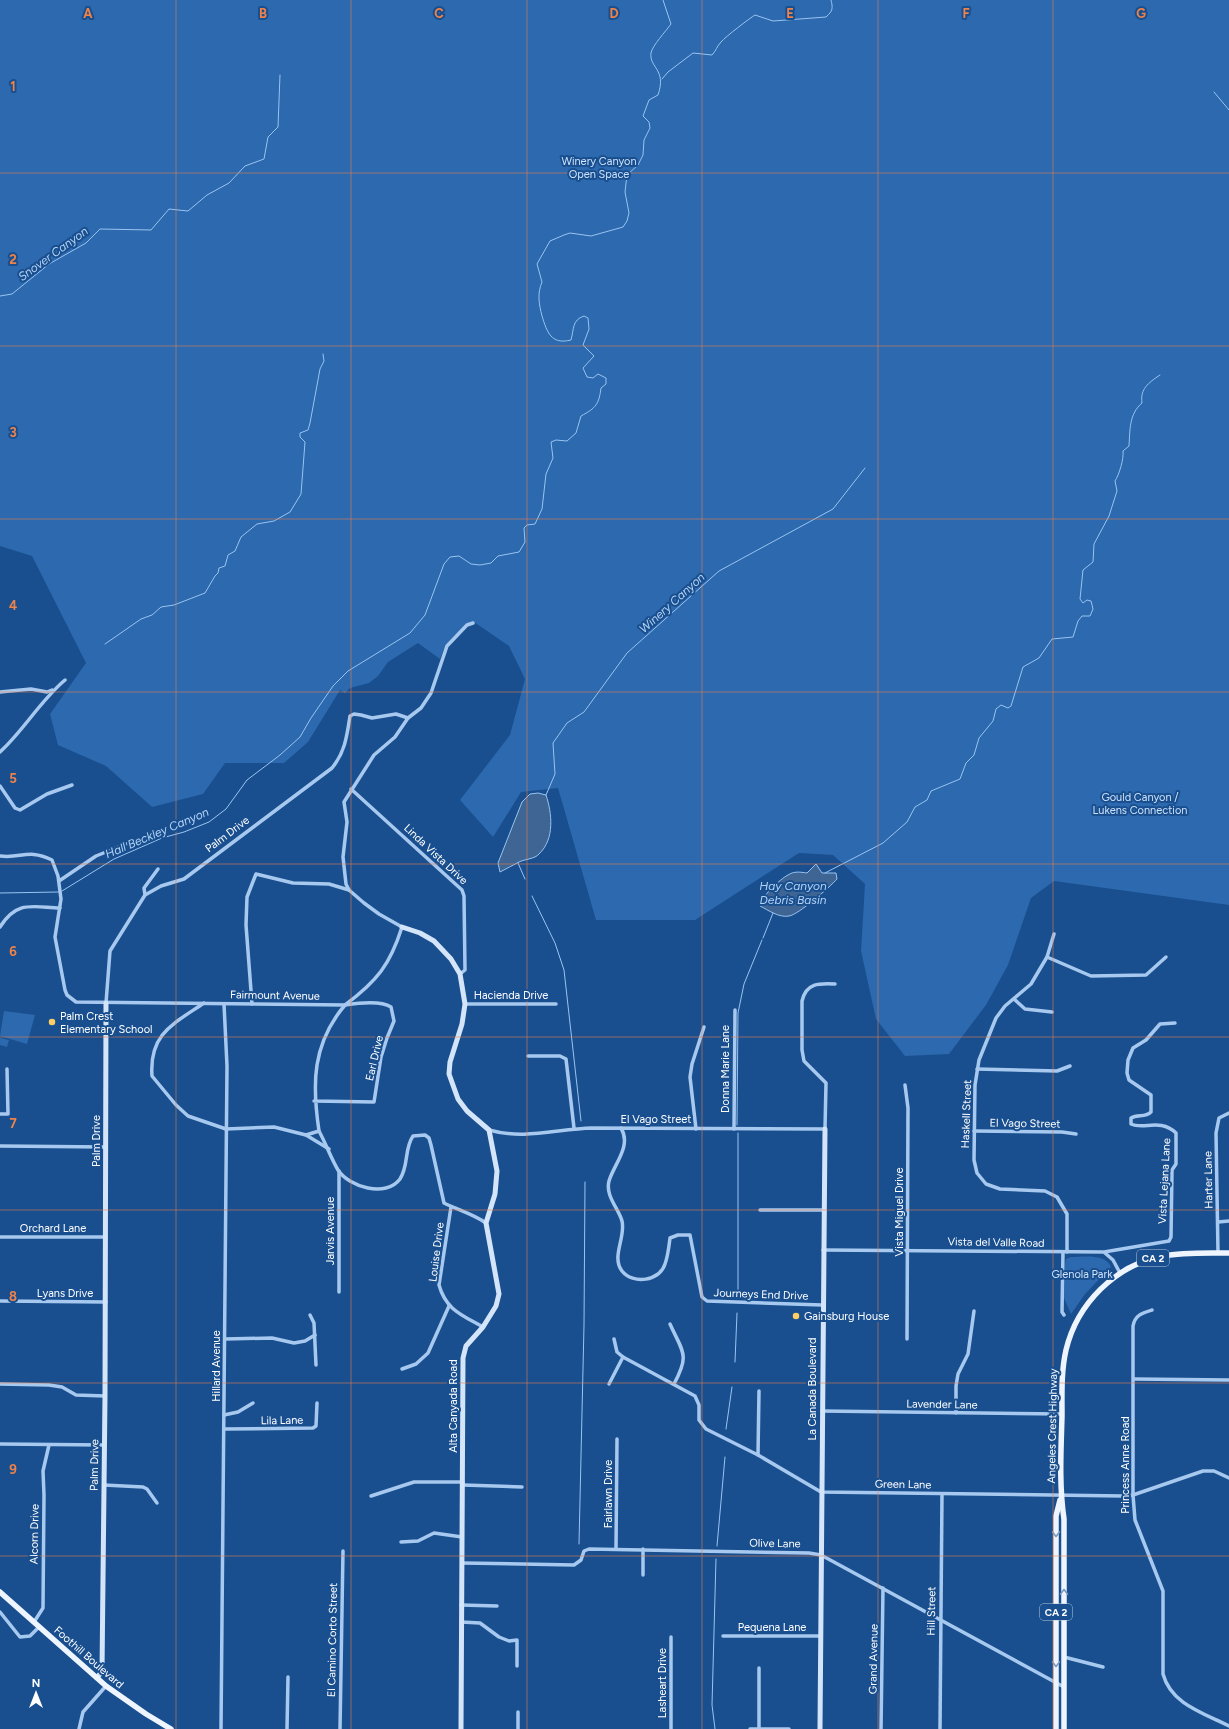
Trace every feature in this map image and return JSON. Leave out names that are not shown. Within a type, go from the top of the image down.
[{"type":"main road","name":"Angeles Crest Highway","points":[[1064,1729],[1064,1519],[1061,1496],[1062,1414],[1066,1350],[1075,1324],[1094,1296],[1120,1273],[1142,1262],[1162,1256],[1229,1253]]},
{"type":"main road","name":"Angeles Crest Highway","points":[[1056,1729],[1056,1516],[1061,1496]]},
{"type":"main road","name":"Foothill Boulevard","points":[[0,1592],[106,1686],[140,1710],[171,1729]]},
{"type":"street","points":[[349,890],[346,884],[343,857],[347,822],[344,802],[374,755],[395,737],[408,718],[421,708],[431,693],[447,646],[467,625],[473,623]]},
{"type":"street","points":[[0,752],[11,742],[39,705],[65,680]]},
{"type":"street","points":[[0,692],[31,690],[47,692],[55,688]]},
{"type":"street","name":"Palm Drive","points":[[97,1678],[102,1671],[106,1302],[106,1003],[110,951],[145,895],[161,886],[184,879],[332,768],[340,759],[345,747],[350,716],[354,714],[361,714],[372,718],[396,714],[408,718]]},
{"type":"street","points":[[0,786],[15,808],[20,810],[48,794],[72,786]]},
{"type":"street","name":"Linda Vista Drive","points":[[351,789],[462,890],[464,896],[466,957],[465,970],[460,974]]},
{"type":"street","points":[[59,881],[100,854],[130,842]]},
{"type":"street","name":"Fairmount Avenue","points":[[0,856],[30,854],[42,855],[52,860],[59,881],[61,899],[55,937],[65,990],[67,995],[76,1002],[345,1005]]},
{"type":"street","points":[[145,895],[144,888],[158,869]]},
{"type":"street","points":[[252,1004],[246,925],[247,897],[256,874],[293,883],[329,884],[349,890],[379,914],[402,927],[420,933],[434,941],[451,959],[460,974],[465,1004],[462,1024],[450,1062],[449,1074],[458,1099],[467,1111],[489,1130]]},
{"type":"street","points":[[0,927],[8,915],[18,908],[60,908]]},
{"type":"street","points":[[402,927],[398,942],[384,969],[374,981],[345,1005],[324,1038],[318,1055],[314,1083],[314,1101],[319,1131],[330,1150],[339,1171],[362,1186],[386,1189],[399,1180],[404,1172],[408,1143],[413,1136],[425,1135],[429,1138],[431,1145],[444,1203],[451,1207],[473,1214],[486,1223]]},
{"type":"street","name":"Haskell Street","points":[[1054,934],[1047,957],[1031,984],[1005,1006],[996,1018],[977,1070],[974,1131],[975,1167],[981,1179],[986,1184],[1000,1189],[1045,1191],[1061,1202],[1067,1214],[1067,1252]]},
{"type":"street","points":[[1047,957],[1091,976],[1107,976],[1146,975],[1166,956]]},
{"type":"street","name":"La Canada Boulevard","points":[[820,1729],[822,1305],[826,1084],[820,1076],[806,1065],[802,1050],[802,1001],[807,988],[820,983],[835,984]]},
{"type":"street","points":[[1014,999],[1024,1010],[1052,1012]]},
{"type":"street","points":[[204,1003],[167,1027],[152,1053],[152,1076],[176,1106],[188,1116],[226,1129],[274,1127],[306,1135],[330,1150]]},
{"type":"street","name":"Earl Drive","points":[[314,1101],[374,1102],[381,1057],[394,1021],[394,1015],[391,1008],[384,1004],[357,1003],[345,1005]]},
{"type":"street","name":"Hillard Avenue","points":[[221,1729],[226,1129],[224,1004]]},
{"type":"street","name":"Hacienda Drive","points":[[465,1004],[556,1004]]},
{"type":"street","name":"Donna Marie Lane","points":[[734,1128],[735,1010]]},
{"type":"street","name":"Vista Lejana Lane","points":[[1169,1241],[1171,1237],[1172,1170],[1176,1164],[1176,1133],[1172,1129],[1154,1124],[1131,1124],[1131,1118],[1135,1115],[1144,1116],[1151,1112],[1151,1095],[1129,1080],[1127,1073],[1128,1060],[1133,1048],[1146,1040],[1160,1024],[1175,1023]]},
{"type":"street","name":"Donna Marie Lane","points":[[696,1129],[690,1077],[692,1064],[704,1027]]},
{"type":"street","points":[[528,1056],[560,1056],[566,1060],[574,1128]]},
{"type":"street","points":[[977,1070],[1057,1071],[1070,1066]]},
{"type":"street","points":[[0,1114],[8,1114],[7,1069]]},
{"type":"street","name":"Vista Miguel Drive","points":[[905,1085],[908,1108],[908,1250],[906,1339]]},
{"type":"street","name":"Harter Lane","points":[[1218,1253],[1216,1133],[1219,1118],[1229,1113]]},
{"type":"street","name":"El Vago Street","points":[[489,1130],[506,1135],[530,1135],[574,1128],[825,1129]]},
{"type":"street","name":"Journeys End Drive","points":[[621,1128],[625,1135],[625,1143],[608,1183],[612,1202],[622,1222],[618,1261],[622,1272],[634,1279],[645,1280],[658,1275],[665,1266],[670,1238],[678,1235],[690,1235],[702,1297],[707,1301],[822,1305]]},
{"type":"street","name":"Alta Canyada Road","points":[[461,1729],[463,1358],[466,1346],[483,1327],[496,1306],[499,1294],[486,1223],[495,1194],[497,1171],[489,1130]]},
{"type":"street","points":[[306,1135],[319,1131]]},
{"type":"street","name":"El Vago Street","points":[[974,1131],[1062,1132],[1076,1134]]},
{"type":"street","points":[[0,1146],[106,1147]]},
{"type":"street","name":"Jarvis Avenue","points":[[339,1171],[339,1292]]},
{"type":"street","name":"Louise Drive","points":[[449,1306],[442,1295],[439,1285],[451,1207]]},
{"type":"street","points":[[760,1210],[823,1210]]},
{"type":"street","points":[[1218,1222],[1229,1221]]},
{"type":"street","name":"Orchard Lane","points":[[0,1236],[106,1237]]},
{"type":"street","name":"Vista del Valle Road","points":[[823,1250],[1104,1252],[1169,1241]]},
{"type":"street","points":[[1062,1252],[1062,1312],[1064,1315]]},
{"type":"street","points":[[1104,1252],[1112,1260],[1120,1273]]},
{"type":"street","name":"Lyans Drive","points":[[0,1301],[106,1302]]},
{"type":"street","points":[[402,1369],[416,1364],[428,1353],[449,1306],[483,1327]]},
{"type":"street","name":"Princess Anne Road","points":[[1152,1310],[1142,1313],[1134,1320],[1132,1365],[1134,1379],[1133,1495],[1135,1520],[1163,1591],[1163,1674],[1166,1685],[1179,1701],[1229,1726]]},
{"type":"street","points":[[956,1413],[956,1386],[958,1374],[968,1354],[974,1311]]},
{"type":"street","points":[[310,1316],[314,1323],[316,1365]]},
{"type":"street","points":[[670,1324],[685,1358],[683,1369],[674,1384]]},
{"type":"street","points":[[225,1339],[272,1338],[294,1343],[305,1341],[315,1335]]},
{"type":"street","points":[[609,1384],[623,1357],[617,1352],[614,1339]]},
{"type":"street","name":"Green Lane","points":[[623,1357],[692,1394],[697,1399],[699,1405],[698,1420],[701,1425],[758,1455],[822,1492],[1061,1496],[1133,1495],[1203,1471],[1214,1471],[1229,1478]]},
{"type":"street","points":[[1134,1379],[1229,1380]]},
{"type":"street","points":[[0,1384],[49,1385],[62,1388],[76,1395],[105,1396]]},
{"type":"street","points":[[758,1455],[759,1391]]},
{"type":"street","points":[[224,1415],[238,1412],[253,1403]]},
{"type":"street","name":"Lila Lane","points":[[224,1429],[313,1428],[316,1426],[317,1403]]},
{"type":"street","name":"Lavender Lane","points":[[822,1411],[1062,1414]]},
{"type":"street","name":"Fairlawn Drive","points":[[616,1549],[617,1439]]},
{"type":"street","points":[[0,1444],[104,1445]]},
{"type":"street","name":"Alcorn Drive","points":[[36,1624],[43,1608],[42,1477],[49,1445]]},
{"type":"street","points":[[372,1496],[414,1482],[463,1483],[522,1487]]},
{"type":"street","points":[[104,1486],[143,1487],[147,1489],[157,1503]]},
{"type":"street","name":"Hill Street","points":[[940,1729],[942,1494]]},
{"type":"street","points":[[401,1542],[418,1541],[434,1533],[462,1537]]},
{"type":"street","name":"Olive Lane","points":[[462,1563],[574,1565],[581,1560],[584,1551],[587,1549],[809,1553],[821,1555],[1064,1686]]},
{"type":"street","points":[[643,1549],[643,1575]]},
{"type":"street","name":"El Camino Corto Street","points":[[340,1729],[343,1551]]},
{"type":"street","name":"Grand Avenue","points":[[881,1729],[883,1588]]},
{"type":"street","points":[[461,1605],[497,1606]]},
{"type":"street","points":[[0,1612],[20,1637],[30,1636],[36,1624]]},
{"type":"street","points":[[461,1622],[480,1624],[499,1637],[509,1641],[517,1640],[517,1666]]},
{"type":"street","name":"Pequena Lane","points":[[723,1636],[821,1636]]},
{"type":"street","name":"Lasheart Drive","points":[[671,1637],[671,1729]]},
{"type":"street","points":[[1064,1657],[1103,1667]]},
{"type":"street","points":[[759,1668],[759,1729]]},
{"type":"street","points":[[287,1729],[288,1677]]},
{"type":"street","points":[[79,1729],[83,1712],[106,1686]]},
{"type":"street","points":[[518,1712],[518,1729]]},
{"type":"street","points":[[750,1729],[789,1729]]},
{"type":"green space","points":[[0,0],[1229,0],[1229,905],[1054,881],[1031,898],[1008,965],[986,1005],[949,1054],[905,1056],[876,1019],[861,951],[865,884],[833,855],[799,853],[695,920],[596,920],[558,788],[521,792],[493,837],[460,800],[510,735],[525,679],[509,646],[474,622],[469,623],[444,649],[440,659],[418,643],[388,662],[378,676],[369,683],[350,688],[345,693],[340,690],[308,742],[284,763],[225,763],[203,794],[152,807],[106,766],[58,745],[50,714],[86,663],[32,556],[0,546]]},
{"type":"green space","points":[[4,1011],[35,1015],[27,1044],[0,1036]]},
{"type":"green space","points":[[0,1038],[9,1040],[7,1047],[0,1045]]},
{"type":"green space","name":"Glenola Park","points":[[1088,1256],[1099,1258],[1108,1263],[1111,1267],[1085,1294],[1071,1314],[1064,1298],[1065,1264],[1066,1259],[1071,1257]]},
{"type":"water","points":[[538,793],[546,795],[550,810],[551,826],[548,841],[537,856],[519,862],[500,872],[498,863],[522,802],[530,794]]},
{"type":"water","name":"Hay Canyon Debris Basin","points":[[816,864],[822,873],[836,873],[837,879],[806,906],[789,916],[781,916],[760,906],[763,898],[784,877],[795,872],[807,873]]},
{"type":"waterway","name":"Hall Beckley Canyon","points":[[62,891],[114,859],[162,838],[184,832],[209,822],[226,809],[247,780],[280,755],[300,737],[333,686],[348,671],[410,633],[425,615],[444,564],[450,557],[459,556],[471,564],[480,565],[491,563],[498,556],[519,552],[525,542],[524,528],[527,525],[535,524],[542,509],[546,474],[553,458],[551,442],[556,440],[567,441],[576,433],[581,416],[596,405],[601,388],[606,384],[606,378],[598,374],[593,378],[587,377],[583,368],[594,356],[583,345],[589,329],[588,318],[584,316],[575,322],[571,340],[559,341],[554,339],[548,332],[540,307],[539,295],[542,282],[537,264],[550,241],[570,233],[591,236],[623,227],[627,221],[629,213],[625,192],[627,175],[638,165],[643,155],[644,140],[650,128],[649,122],[643,116],[649,100],[658,95],[660,86],[659,74],[651,58],[651,53],[656,43],[671,24],[663,0]]},
{"type":"waterway","points":[[662,79],[668,72],[693,53],[712,55],[723,40],[755,15],[773,21],[826,17],[832,9],[831,0]]},
{"type":"waterway","name":"Snover Canyon","points":[[0,296],[12,294],[49,264],[86,243],[100,229],[151,230],[169,209],[188,211],[207,195],[229,183],[245,166],[264,159],[268,137],[278,127],[280,75]]},
{"type":"waterway","points":[[1214,92],[1229,110]]},
{"type":"waterway","points":[[105,644],[141,619],[152,615],[161,607],[174,605],[205,593],[218,573],[219,568],[225,566],[228,555],[235,551],[241,537],[257,524],[274,521],[290,512],[301,494],[305,442],[300,437],[300,433],[308,430],[320,369],[324,361],[323,354]]},
{"type":"waterway","points":[[825,873],[883,843],[907,822],[915,807],[927,800],[931,791],[960,779],[966,763],[974,755],[979,738],[993,721],[996,709],[1001,705],[1008,708],[1011,706],[1023,667],[1039,658],[1052,639],[1073,637],[1078,621],[1082,616],[1090,616],[1093,609],[1091,601],[1087,600],[1083,603],[1080,599],[1083,570],[1093,562],[1094,544],[1109,516],[1117,491],[1115,481],[1121,467],[1123,451],[1129,446],[1132,417],[1142,403],[1142,394],[1144,390],[1160,375]]},
{"type":"waterway","name":"Winery Canyon","points":[[546,795],[555,774],[553,743],[567,723],[584,712],[627,653],[719,571],[833,509],[865,468]]},
{"type":"waterway","points":[[518,863],[525,879]]},
{"type":"waterway","name":"Hall Beckley Canyon","points":[[0,893],[59,892]]},
{"type":"waterway","points":[[532,896],[555,943],[564,970],[581,1121]]},
{"type":"waterway","points":[[763,938],[773,913]]},
{"type":"waterway","points":[[737,1125],[738,1013],[744,984],[762,940]]},
{"type":"waterway","points":[[738,1133],[738,1298]]},
{"type":"waterway","points":[[579,1544],[584,1325],[585,1182]]},
{"type":"waterway","points":[[735,1362],[737,1313]]},
{"type":"waterway","points":[[726,1429],[732,1387]]},
{"type":"waterway","points":[[717,1546],[725,1457]]},
{"type":"waterway","points":[[715,1729],[712,1705],[716,1559]]},
{"type":"place","name":"Palm Crest Elementary School","points":[[52,1022]]},
{"type":"place","name":"Gainsburg House","points":[[796,1316]]},
{"type":"park label","name":"Winery Canyon Open Space","points":[[599,167]]},
{"type":"park label","name":"Gould Canyon / Lukens Connection","points":[[1140,803]]}]
